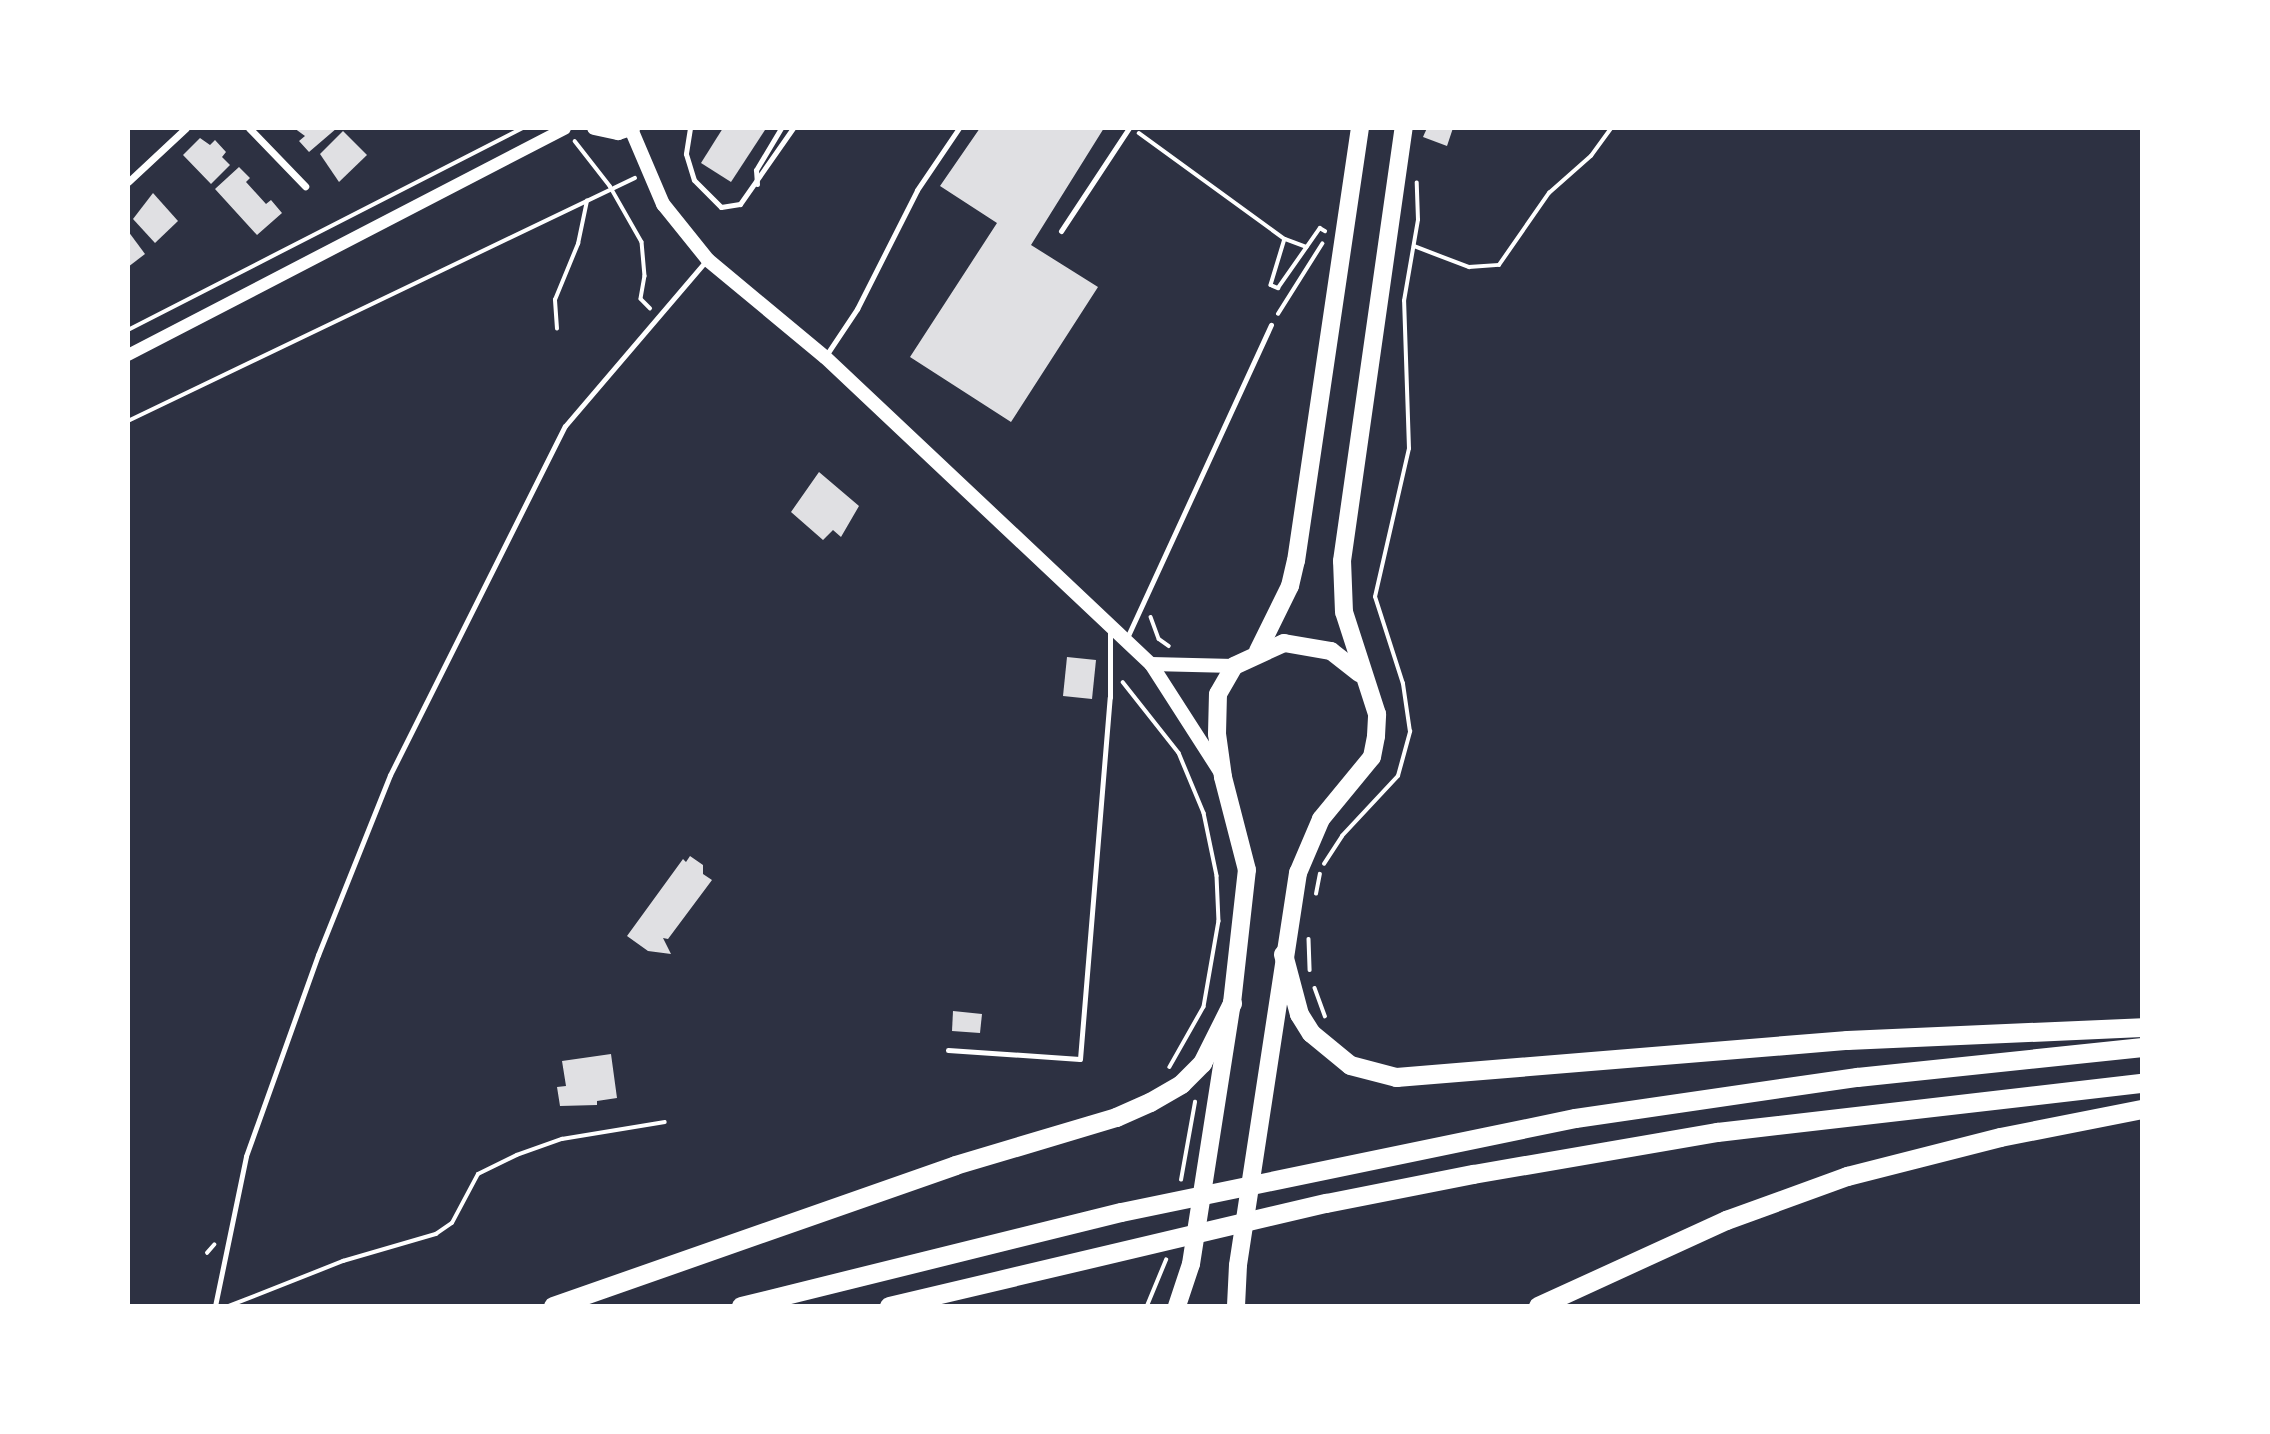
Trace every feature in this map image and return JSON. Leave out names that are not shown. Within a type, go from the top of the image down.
[{"type":"highway","points":[[1283,954],[1299,1014],[1311,1033],[1350,1065],[1396,1077],[1847,1040],[2142,1027]]},
{"type":"highway","points":[[553,1306],[955,1165],[1116,1117],[1181,1084],[1202,1063],[1232,1003]]},
{"type":"highway","points":[[741,1306],[1121,1212],[1575,1118],[1741,1093],[2142,1047]]},
{"type":"highway","points":[[889,1306],[1326,1203],[1717,1132],[2142,1083]]},
{"type":"highway","points":[[1538,1306],[1672,1243],[1797,1193],[2000,1137],[2142,1109]]},
{"type":"main road","points":[[593,128],[618,133],[632,128],[663,204],[708,260],[825,357],[1110,629],[1151,664],[1223,777]]},
{"type":"main road","points":[[1258,651],[1290,586],[1296,561],[1360,128]]},
{"type":"main road","points":[[1236,1306],[1238,1265],[1283,954],[1306,845],[1321,819],[1372,757],[1377,714],[1362,677],[1344,612],[1342,561],[1404,128]]},
{"type":"main road","points":[[1177,1306],[1191,1264],[1232,1003],[1247,870],[1223,777],[1217,734],[1218,694],[1234,666],[1258,651],[1284,643],[1314,645],[1347,660],[1362,677]]},
{"type":"main road","points":[[1151,664],[1234,666]]},
{"type":"street","points":[[128,181],[186,128]]},
{"type":"street","points":[[249,128],[305,187]]},
{"type":"street","points":[[128,355],[565,128]]},
{"type":"lane","points":[[690,128],[686,154],[694,180],[721,207],[740,204],[757,184],[793,128]]},
{"type":"lane","points":[[757,184],[756,170],[781,128]]},
{"type":"lane","points":[[825,357],[857,309],[918,190],[959,128]]},
{"type":"lane","points":[[1061,230],[1130,128]]},
{"type":"lane","points":[[215,1306],[246,1156],[318,955],[390,775],[565,426],[708,260]]},
{"type":"lane","points":[[1125,643],[1271,325]]},
{"type":"lane","points":[[948,1050],[1080,1059],[1111,671],[1110,629]]},
{"type":"path","points":[[128,330],[522,128]]},
{"type":"path","points":[[565,128],[610,187],[642,242],[645,276],[641,299],[659,316]]},
{"type":"path","points":[[1130,128],[1285,239],[1307,247]]},
{"type":"path","points":[[1388,240],[1469,267],[1499,265],[1542,201],[1591,156],[1611,128]]},
{"type":"path","points":[[128,421],[587,201],[610,187],[650,172]]},
{"type":"path","points":[[557,329],[555,300],[579,244],[587,201]]},
{"type":"path","points":[[1271,325],[1328,233],[1331,220]]},
{"type":"path","points":[[1285,239],[1271,285],[1278,288],[1320,228],[1328,233]]},
{"type":"path","points":[[1111,671],[1179,753],[1211,840],[1219,921],[1212,972],[1204,1007],[1168,1064],[1195,1102],[1180,1187]]},
{"type":"path","points":[[229,1306],[343,1261],[436,1234],[452,1223],[478,1174],[517,1155],[562,1139],[665,1122]]},
{"type":"path","points":[[1147,1306],[1163,1276],[1168,1251]]},
{"type":"building","points":[[294,128],[337,128],[309,152],[299,141],[305,136]]},
{"type":"building","points":[[723,128],[765,130],[731,182],[701,163]]},
{"type":"building","points":[[980,128],[1104,128],[1031,245],[1098,287],[1011,422],[910,357],[997,223],[940,186]]},
{"type":"building","points":[[1427,128],[1453,128],[1447,146],[1423,137]]},
{"type":"building","points":[[343,131],[367,155],[339,182],[320,154]]},
{"type":"building","points":[[200,138],[210,145],[215,140],[226,152],[222,157],[230,165],[211,184],[183,155]]},
{"type":"building","points":[[239,167],[250,178],[246,182],[266,204],[271,200],[282,213],[257,235],[215,189]]},
{"type":"building","points":[[153,193],[178,221],[155,243],[133,219]]},
{"type":"building","points":[[128,231],[145,254],[128,267]]},
{"type":"building","points":[[819,472],[859,506],[841,537],[833,530],[823,540],[791,512]]},
{"type":"building","points":[[1067,657],[1096,660],[1092,699],[1063,696]]},
{"type":"building","points":[[690,856],[703,865],[703,874],[712,880],[668,939],[663,938],[671,954],[648,951],[627,936],[683,859],[686,862]]},
{"type":"building","points":[[953,1011],[982,1014],[980,1033],[952,1031]]},
{"type":"building","points":[[611,1054],[617,1098],[597,1101],[597,1105],[560,1106],[557,1087],[566,1086],[562,1061]]}]
